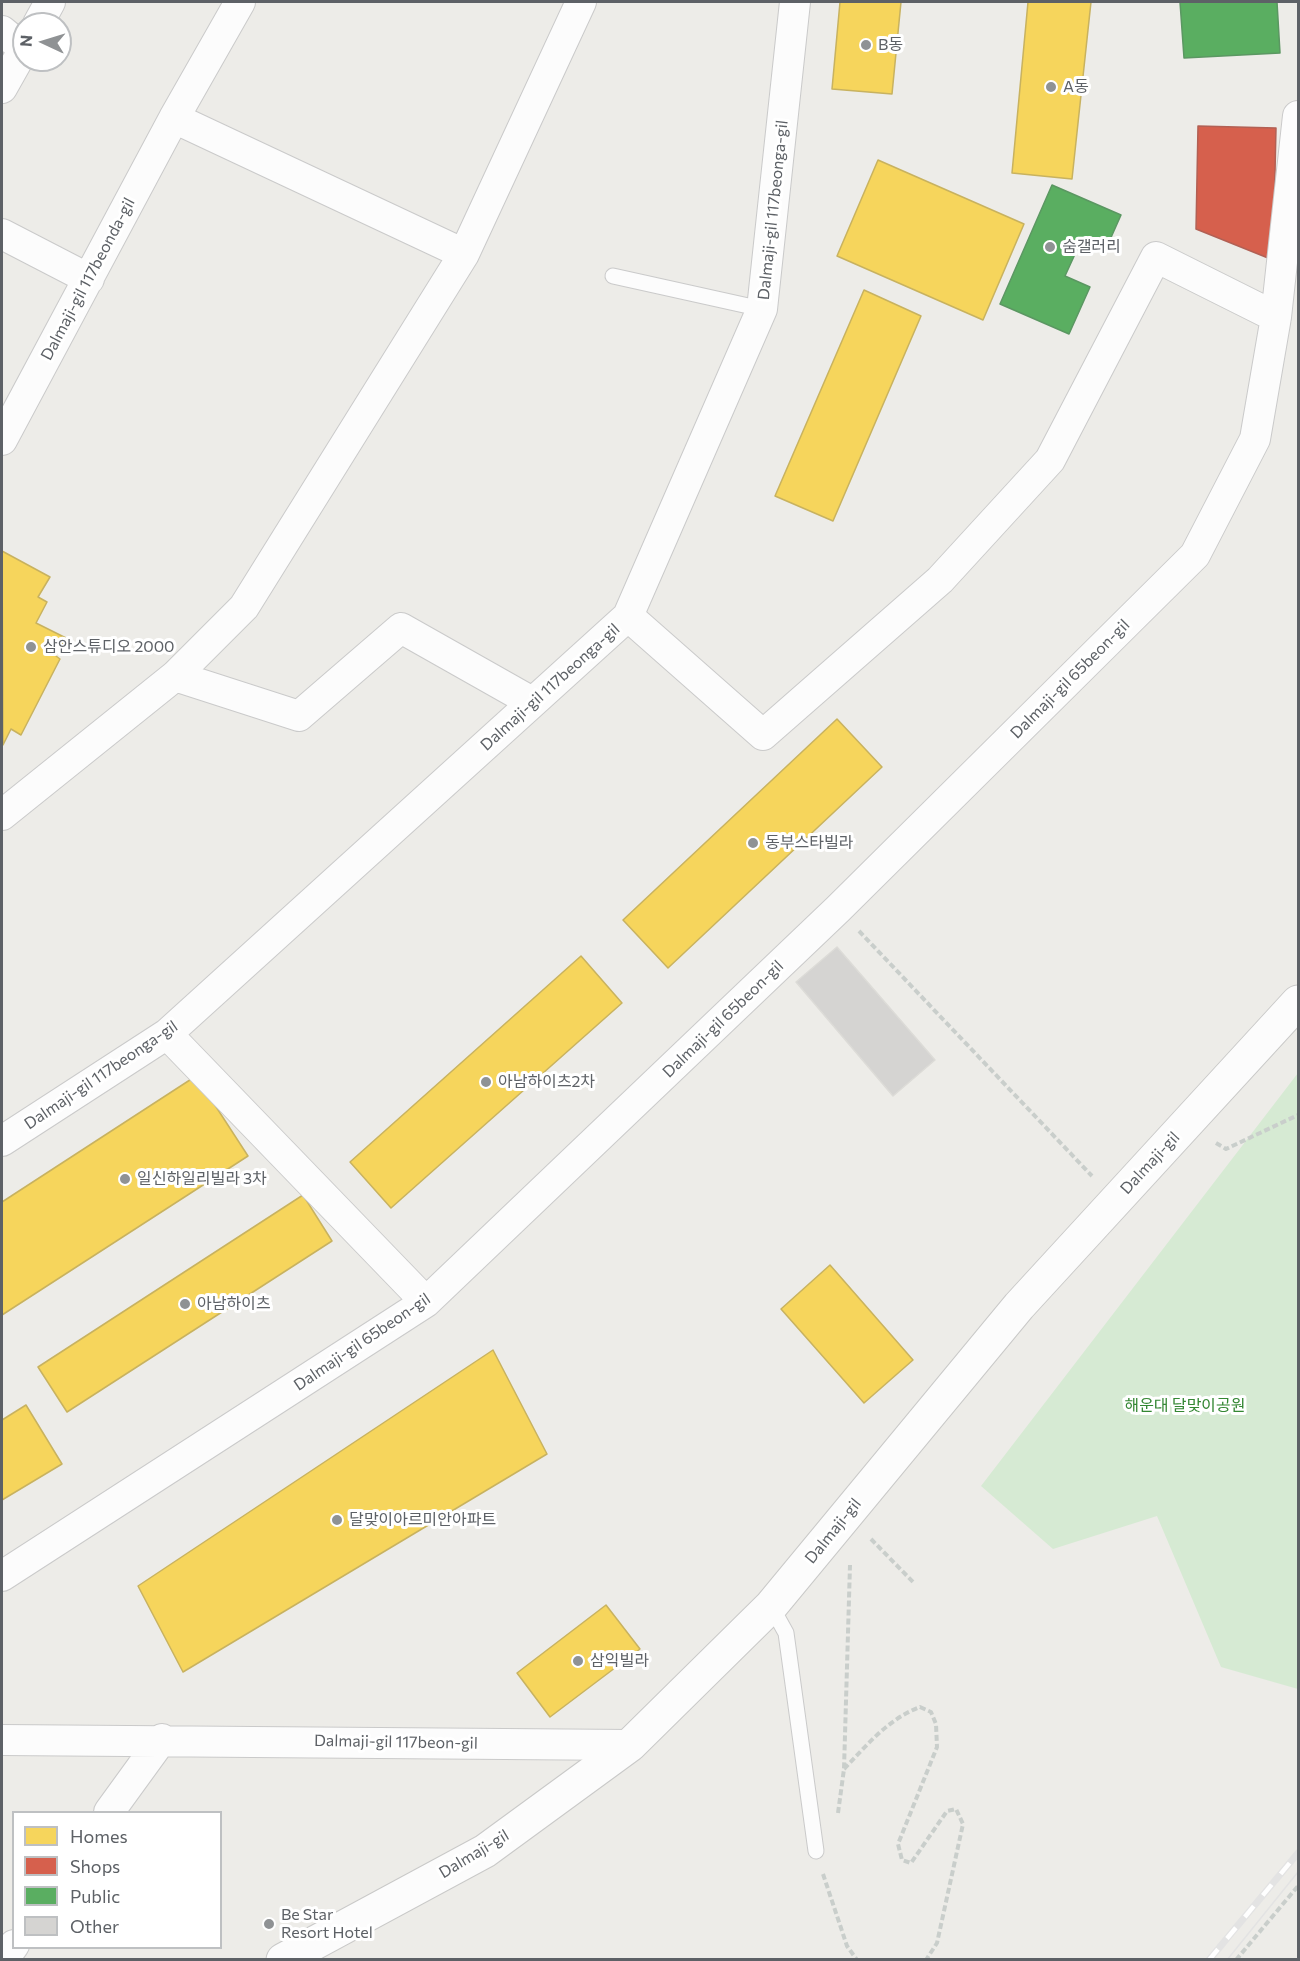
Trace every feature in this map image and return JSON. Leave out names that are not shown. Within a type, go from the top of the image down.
[{"type":"street","name":"Dalmaji-gil 117beonda-gil","points":[[2,440],[174,118],[240,2]]},
{"type":"street","points":[[2,815],[175,676],[244,607],[464,254],[581,2]]},
{"type":"street","name":"Dalmaji-gil 117beonga-gil","points":[[2,1141],[167,1034],[628,616],[762,309],[795,2]]},
{"type":"street","points":[[2,88],[12,70]]},
{"type":"street","name":"Dalmaji-gil 65beon-gil","points":[[2,1576],[426,1302],[838,909],[1195,555],[1256,439],[1276,317],[1299,116]]},
{"type":"street","points":[[174,118],[464,254]]},
{"type":"street","points":[[2,234],[89,279]]},
{"type":"street","points":[[628,616],[763,735],[940,580],[1050,460],[1155,257],[1276,317]]},
{"type":"street","points":[[175,676],[299,716],[401,628],[532,702]]},
{"type":"street","name":"Dalmaji-gil","points":[[283,1959],[485,1851],[630,1745],[771,1606],[1019,1306],[1299,1002]]},
{"type":"street","points":[[167,1034],[426,1302]]},
{"type":"street","points":[[110,1811],[162,1739]]},
{"type":"street","name":"Dalmaji-gil 117beon-gil","points":[[2,1740],[162,1739],[630,1745]]},
{"type":"lane","points":[[613,276],[762,309]]},
{"type":"lane","points":[[771,1606],[786,1633],[816,1851]]},
{"type":"path","points":[[838,909],[1116,1201]]},
{"type":"path","points":[[1210,1140],[1226,1149],[1299,1115]]},
{"type":"path","points":[[868,1536],[913,1582]]},
{"type":"path","points":[[850,1558],[844,1769],[834,1845],[816,1851],[847,1946],[857,1959]]},
{"type":"path","points":[[844,1769],[888,1724],[906,1712],[920,1707],[931,1712],[936,1724],[937,1748],[898,1844],[902,1860],[910,1863],[947,1811],[956,1809],[963,1824],[937,1943],[926,1959]]},
{"type":"path","points":[[1236,1959],[1299,1886]]},
{"type":"green space","name":"해운대 달맞이공원","points":[[1298,1073],[1298,1689],[1221,1667],[1157,1516],[1053,1549],[981,1486]]},
{"type":"building: Homes","name":"B동","points":[[840,2],[901,2],[892,94],[832,89]]},
{"type":"building: Homes","name":"A동","points":[[1028,2],[1091,2],[1072,179],[1012,173]]},
{"type":"building: Homes","points":[[878,160],[1024,224],[983,320],[837,256]]},
{"type":"building: Homes","points":[[864,290],[921,316],[833,521],[775,496]]},
{"type":"building: Homes","name":"삼안스튜디오 2000","points":[[2,551],[50,577],[38,597],[47,602],[36,623],[66,638],[56,656],[60,659],[21,735],[11,729],[3,745]]},
{"type":"building: Homes","name":"동부스타빌라","points":[[837,719],[882,767],[668,968],[623,920]]},
{"type":"building: Homes","name":"아남하이츠2차","points":[[581,956],[622,1003],[391,1208],[350,1162]]},
{"type":"building: Homes","name":"일신하일리빌라 3차","points":[[196,1076],[248,1156],[2,1315],[2,1202]]},
{"type":"building: Homes","name":"아남하이츠","points":[[303,1195],[332,1241],[67,1412],[38,1367]]},
{"type":"building: Homes","points":[[830,1265],[913,1360],[864,1403],[781,1309]]},
{"type":"building: Homes","name":"달맞이아르미안아파트","points":[[493,1350],[547,1454],[183,1672],[138,1586]]},
{"type":"building: Homes","points":[[26,1405],[62,1464],[2,1500],[2,1420]]},
{"type":"building: Homes","name":"삼익빌라","points":[[606,1605],[640,1649],[550,1717],[517,1673]]},
{"type":"building: Shops","points":[[1198,126],[1276,128],[1273,260],[1196,229]]},
{"type":"building: Public","points":[[1180,2],[1277,2],[1280,53],[1184,58]]},
{"type":"building: Public","points":[[1052,185],[1121,215],[1105,251],[1081,241],[1065,276],[1090,287],[1069,334],[1000,304]]},
{"type":"building: Other","points":[[837,947],[935,1060],[893,1096],[796,982]]},
{"type":"tram line","points":[[1227,1960],[1298,1872]]},
{"type":"railway","points":[[1209,1960],[1298,1853]]},
{"type":"place","name":"B동","points":[[866,45]]},
{"type":"place","name":"A동","points":[[1051,87]]},
{"type":"place","name":"숨갤러리","points":[[1050,247]]},
{"type":"place","name":"삼안스튜디오 2000","points":[[31,647]]},
{"type":"place","name":"동부스타빌라","points":[[753,843]]},
{"type":"place","name":"아남하이츠2차","points":[[486,1082]]},
{"type":"place","name":"일신하일리빌라 3차","points":[[125,1179]]},
{"type":"place","name":"아남하이츠","points":[[185,1304]]},
{"type":"place","name":"달맞이아르미안아파트","points":[[337,1520]]},
{"type":"place","name":"삼익빌라","points":[[578,1661]]},
{"type":"place","name":"Be Star Resort Hotel","points":[[269,1924]]}]
